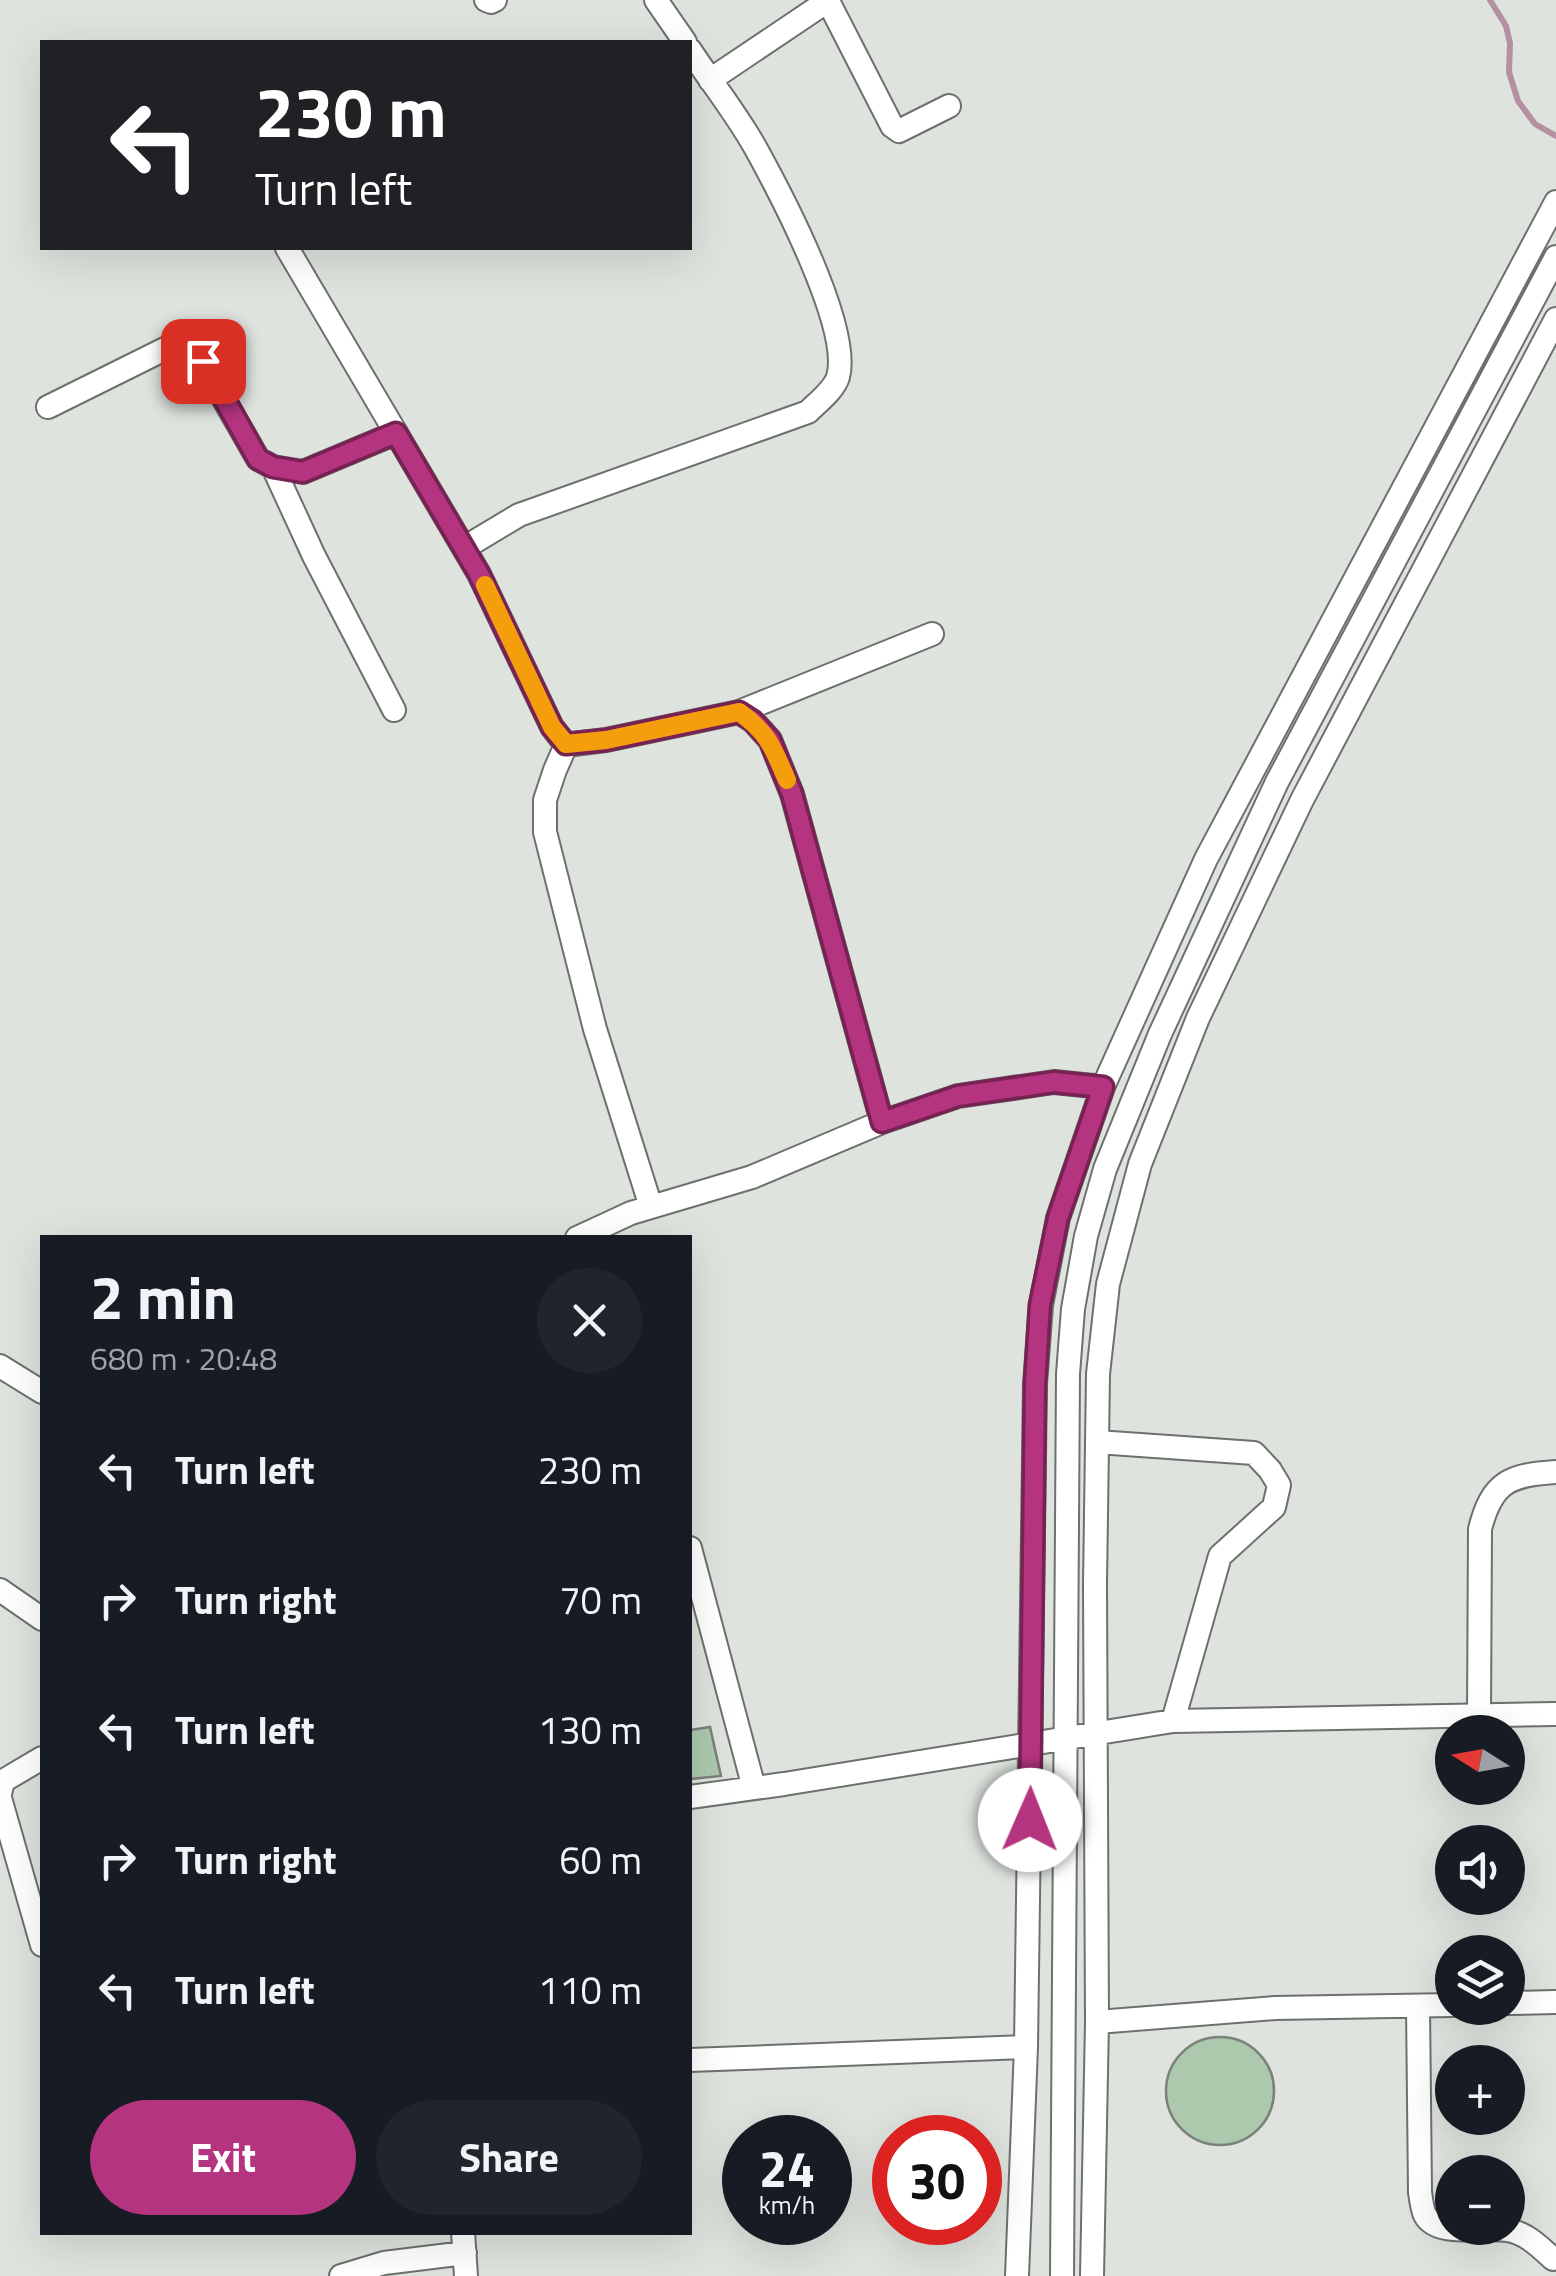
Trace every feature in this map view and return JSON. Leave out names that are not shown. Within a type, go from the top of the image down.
[{"type":"street","points":[[486,0],[495,0]]},
{"type":"street","points":[[656,0],[684,40]]},
{"type":"street","points":[[710,80],[829,1],[892,126],[899,131],[950,106]]},
{"type":"street","points":[[464,548],[519,515],[808,412],[838,377],[834,321],[806,247],[753,144],[692,53]]},
{"type":"street","points":[[1018,2276],[1026,2047],[1035,1384],[1040,1305],[1058,1218],[1103,1087],[1206,859],[1556,202]]},
{"type":"street","points":[[289,250],[479,574],[552,727],[566,744]]},
{"type":"street","points":[[1062,2276],[1068,1374],[1072,1309],[1086,1236],[1105,1168],[1160,1034],[1277,782],[1556,257]]},
{"type":"street","points":[[1092,2276],[1097,2022],[1098,1374],[1108,1284],[1140,1164],[1198,1018],[1302,800],[1556,319]]},
{"type":"street","points":[[48,407],[178,342],[195,348],[258,459],[273,467],[303,472],[396,433]]},
{"type":"street","points":[[273,467],[394,710]]},
{"type":"street","points":[[566,744],[606,740],[739,712],[932,634]]},
{"type":"street","points":[[739,712],[770,740],[792,794],[882,1122]]},
{"type":"street","points":[[566,744],[544,800],[545,832],[596,1028],[650,1207]]},
{"type":"street","points":[[603,1232],[650,1207],[752,1177],[882,1122],[958,1096],[1054,1082],[1103,1087]]},
{"type":"street","points":[[0,1366],[40,1391]]},
{"type":"street","points":[[1097,1442],[1254,1453],[1279,1485],[1274,1506],[1220,1556],[1173,1720]]},
{"type":"street","points":[[1556,1472],[1518,1476],[1487,1502],[1480,1529],[1479,1715],[1556,1714]]},
{"type":"street","points":[[692,1556],[754,1788]]},
{"type":"street","points":[[0,1590],[40,1618]]},
{"type":"street","points":[[692,1797],[1173,1720],[1435,1716]]},
{"type":"street","points":[[40,1759],[3,1782],[0,1796],[40,1938]]},
{"type":"street","points":[[1525,2003],[1556,2002]]},
{"type":"street","points":[[1418,2006],[1420,2192],[1425,2217],[1436,2226],[1457,2230],[1510,2230],[1536,2242],[1551,2264]]},
{"type":"street","points":[[1097,2022],[1275,2008],[1435,2006]]},
{"type":"street","points":[[692,2060],[1026,2047]]},
{"type":"street","points":[[341,2276],[384,2263],[465,2254]]},
{"type":"building","points":[[710,1727],[721,1776],[692,1779],[692,1730]]},
{"type":"building","points":[[1220,2037],[1241,2041],[1258,2053],[1270,2070],[1274,2091],[1270,2112],[1258,2129],[1241,2141],[1220,2145],[1199,2141],[1182,2129],[1170,2112],[1166,2091],[1170,2070],[1182,2053],[1199,2041]]},
{"type":"waterway","points":[[1490,0],[1506,26],[1509,72],[1518,101],[1535,124],[1556,136]]},
{"type":"slow traffic","points":[[485,585],[552,727],[566,744],[606,740],[739,712],[770,740],[787,780]]},
{"type":"route","points":[[203,361],[258,459],[273,467],[303,472],[396,433],[479,574],[552,727],[566,744],[606,740],[739,712],[770,740],[792,794],[882,1122],[958,1096],[1054,1082],[1103,1087],[1058,1218],[1040,1305],[1035,1384],[1030,1820]]}]
